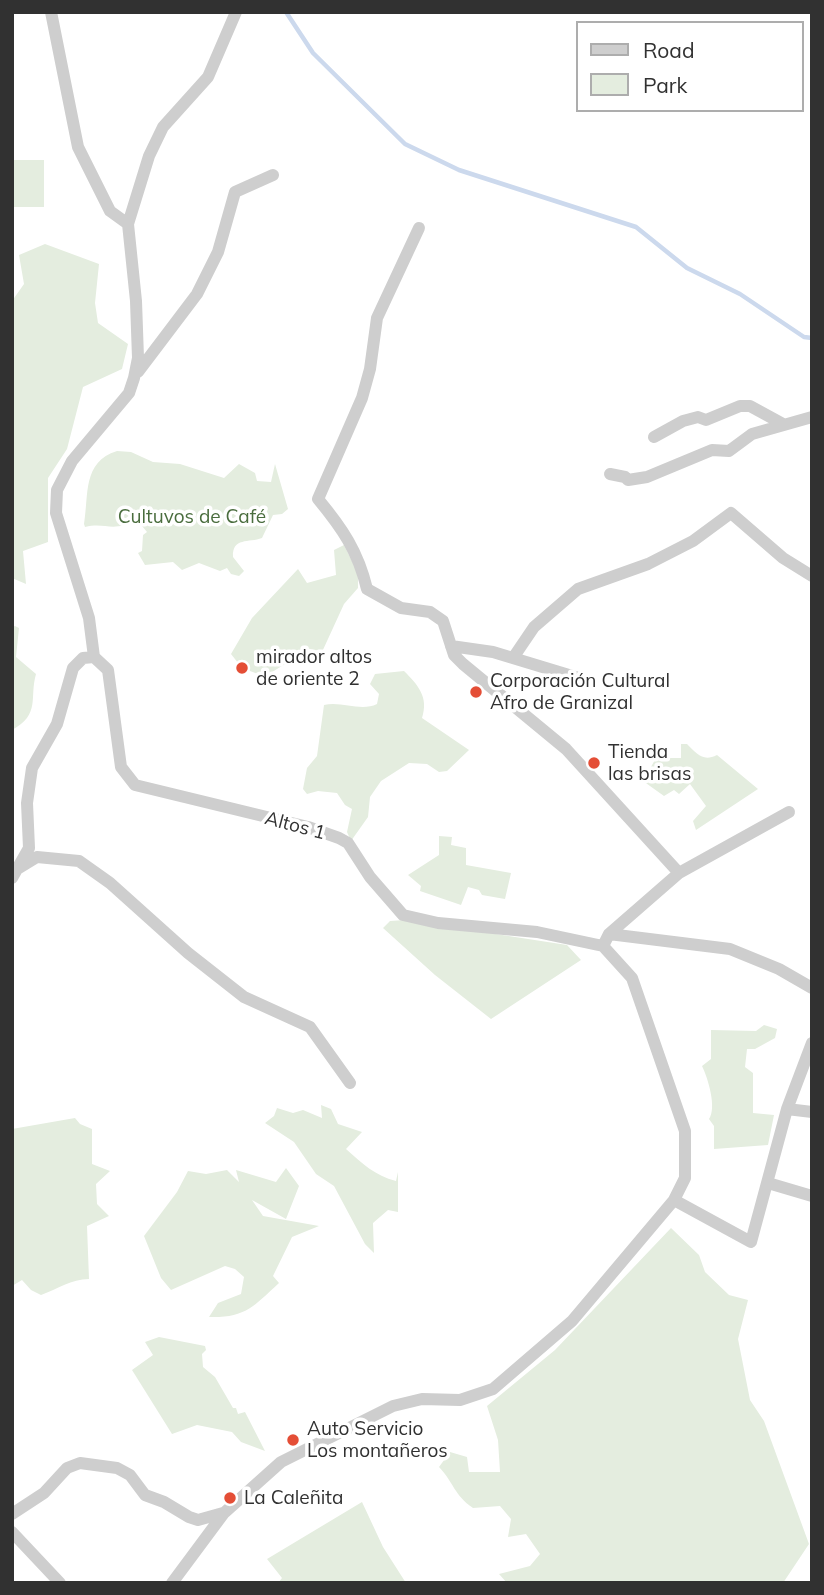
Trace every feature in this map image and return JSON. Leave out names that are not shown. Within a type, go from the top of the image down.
[{"type":"street","points":[[51,12],[78,147],[110,211],[128,224]]},
{"type":"street","points":[[16,873],[29,848],[27,803],[32,768],[57,724],[73,668],[83,659],[94,657],[89,618],[63,543],[56,513],[57,490],[72,461],[129,393],[138,358],[136,301],[128,224],[149,156],[163,127],[208,77],[236,12]]},
{"type":"street","points":[[134,377],[197,294],[218,251],[235,192],[273,175]]},
{"type":"street","points":[[419,228],[377,318],[370,369],[362,398],[318,499],[339,525],[360,561],[367,589],[401,608],[430,612],[443,621],[454,655],[565,750],[678,873]]},
{"type":"street","points":[[654,437],[683,421],[698,417],[706,419],[740,406],[750,406],[783,425]]},
{"type":"street","points":[[610,474],[628,480],[647,477],[696,455],[736,448],[752,434],[812,418]]},
{"type":"street","points":[[513,658],[534,627],[578,589],[648,564],[693,541],[731,513],[773,550],[812,576]]},
{"type":"street","points":[[451,646],[513,658],[592,682]]},
{"type":"street","name":"Altos 1","points":[[94,657],[108,670],[121,767],[135,785],[309,827],[338,838],[348,844],[370,877],[403,915],[438,923],[730,949],[779,969],[812,988]]},
{"type":"street","points":[[172,1583],[224,1513],[281,1462],[369,1417],[422,1399],[460,1400],[494,1389],[572,1321],[674,1200],[685,1178],[685,1131],[632,978],[606,940],[678,873],[789,812]]},
{"type":"street","points":[[16,873],[37,858],[79,861],[110,883],[244,997],[310,1027],[350,1083]]},
{"type":"street","points":[[674,1200],[751,1242],[788,1109],[812,1043]]},
{"type":"street","points":[[788,1109],[812,1112]]},
{"type":"street","points":[[768,1183],[812,1196]]},
{"type":"street","points":[[12,1514],[44,1493],[67,1468],[80,1463],[117,1468],[130,1475],[145,1495],[164,1502],[189,1517],[198,1520],[224,1513]]},
{"type":"street","points":[[12,1532],[60,1583]]},
{"type":"green space","points":[[12,160],[44,160],[44,207],[12,207]]},
{"type":"green space","points":[[45,244],[99,264],[95,303],[98,323],[128,344],[122,369],[83,387],[67,449],[48,478],[48,542],[23,551],[26,584],[12,578],[12,301],[24,284],[19,255]]},
{"type":"green space","name":"Cultuvos de Café","points":[[117,451],[131,452],[153,462],[180,464],[224,478],[239,464],[255,473],[257,481],[271,482],[275,464],[288,509],[282,514],[273,515],[262,538],[235,546],[233,557],[244,571],[239,576],[231,574],[227,568],[220,571],[199,563],[182,570],[173,562],[145,565],[138,553],[142,551],[143,535],[147,532],[137,520],[115,527],[85,527],[84,524],[92,471],[106,456]]},
{"type":"green space","points":[[344,545],[358,573],[358,588],[344,604],[322,652],[306,648],[266,677],[242,668],[231,654],[252,618],[298,569],[307,583],[336,575],[334,550]]},
{"type":"green space","points":[[12,627],[19,628],[16,657],[36,674],[30,712],[21,724],[12,730]]},
{"type":"green space","points":[[404,671],[418,686],[423,698],[422,718],[469,750],[447,771],[439,772],[427,764],[409,763],[381,781],[370,797],[368,817],[351,841],[347,832],[352,809],[345,805],[337,793],[318,791],[307,794],[303,789],[307,768],[317,756],[324,705],[364,707],[377,704],[379,694],[370,684],[375,674]]},
{"type":"green space","points":[[681,744],[687,744],[704,757],[717,755],[758,789],[696,830],[693,821],[706,806],[690,784],[679,794],[674,790],[664,796],[643,781],[656,758],[681,758]]},
{"type":"green space","points":[[439,836],[452,837],[451,845],[466,848],[466,865],[511,873],[505,899],[482,895],[479,890],[468,887],[461,905],[420,891],[421,886],[408,875],[439,855]]},
{"type":"green space","points":[[405,920],[567,945],[581,960],[491,1019],[435,975],[383,928],[390,921]]},
{"type":"green space","points":[[764,1025],[777,1029],[775,1038],[755,1049],[747,1049],[745,1067],[753,1073],[753,1113],[774,1115],[768,1145],[714,1149],[714,1126],[709,1119],[712,1101],[702,1066],[711,1059],[711,1030],[756,1031]]},
{"type":"green space","points":[[321,1105],[331,1109],[338,1124],[362,1132],[346,1149],[388,1179],[396,1181],[398,1172],[398,1212],[388,1210],[373,1223],[374,1253],[365,1244],[334,1186],[316,1174],[294,1142],[265,1123],[274,1116],[277,1108],[293,1113],[303,1110],[322,1118]]},
{"type":"green space","points":[[75,1118],[80,1124],[92,1129],[92,1164],[110,1171],[96,1184],[97,1204],[109,1216],[87,1226],[89,1279],[70,1282],[41,1295],[31,1290],[22,1280],[12,1286],[12,1129]]},
{"type":"green space","points":[[286,1168],[299,1186],[286,1219],[252,1200],[263,1216],[319,1226],[292,1237],[273,1276],[279,1283],[255,1305],[240,1313],[209,1317],[218,1303],[241,1294],[244,1277],[235,1269],[225,1266],[171,1290],[161,1278],[144,1236],[177,1192],[188,1171],[206,1174],[227,1170],[239,1182],[236,1170],[276,1182]]},
{"type":"green space","points":[[671,1228],[699,1255],[705,1272],[729,1295],[748,1300],[738,1339],[750,1400],[764,1421],[809,1544],[783,1583],[507,1583],[499,1574],[530,1566],[540,1554],[526,1534],[508,1537],[511,1519],[500,1506],[473,1508],[439,1467],[450,1452],[467,1457],[469,1472],[500,1472],[498,1440],[487,1406],[555,1350]]},
{"type":"green space","points":[[159,1337],[205,1346],[206,1350],[202,1354],[203,1367],[215,1377],[238,1414],[245,1412],[265,1451],[241,1442],[232,1432],[197,1425],[172,1434],[132,1370],[153,1355],[145,1342]]},
{"type":"green space","points":[[362,1502],[383,1547],[406,1583],[278,1583],[282,1578],[267,1559]]},
{"type":"waterway","points":[[286,12],[313,53],[405,144],[459,170],[636,227],[687,268],[740,294],[804,337],[812,338]]},
{"type":"place","name":"mirador altos de oriente 2","points":[[242,668]]},
{"type":"place","name":"Corporación Cultural Afro de Granizal","points":[[476,692]]},
{"type":"place","name":"Tienda las brisas","points":[[594,763]]},
{"type":"place","name":"Auto Servicio Los montañeros","points":[[293,1440]]},
{"type":"place","name":"La Caleñita","points":[[230,1498]]}]
